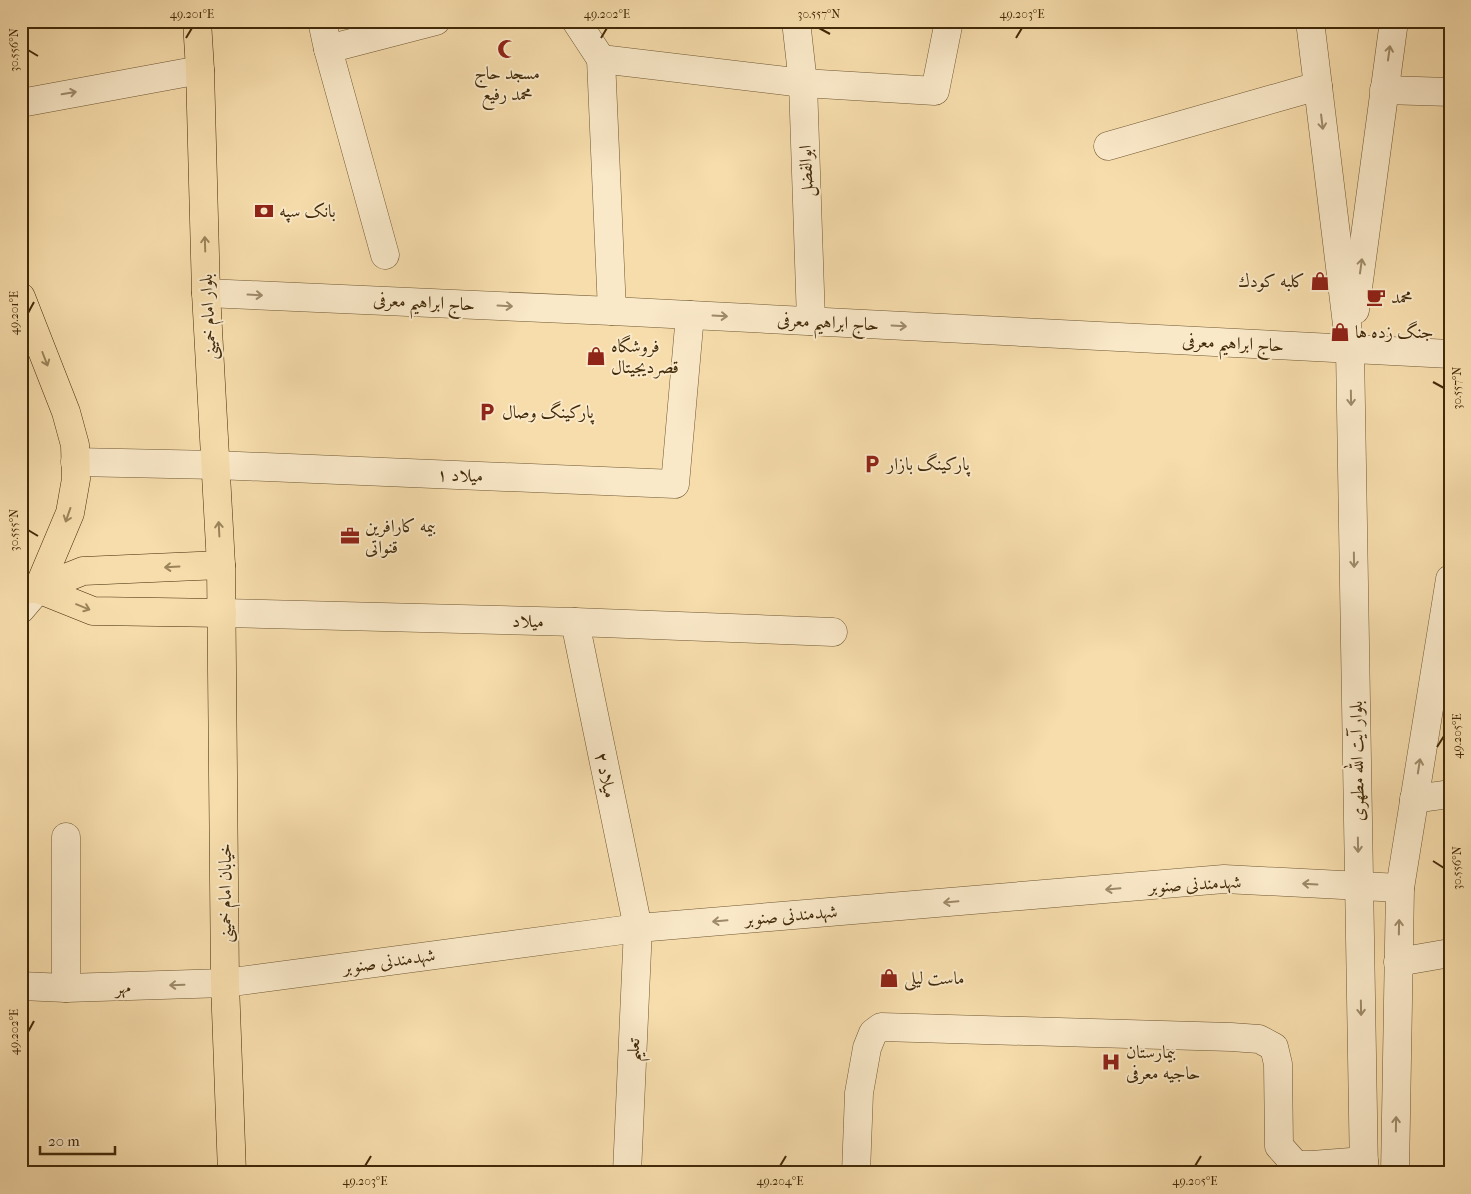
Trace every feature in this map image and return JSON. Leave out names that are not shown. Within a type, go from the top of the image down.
[{"type":"main road","name":"بلوار امام خمینی","points":[[197,21],[206,293],[222,613]]},
{"type":"main road","points":[[21,297],[66,412],[75,445],[76,479],[70,513],[27,596]]},
{"type":"main road","points":[[27,596],[83,571],[221,565]]},
{"type":"main road","points":[[27,596],[93,611],[222,613]]},
{"type":"main road","name":"خیابان امام خمینی","points":[[222,613],[225,983],[232,1173]]},
{"type":"street","points":[[322,21],[385,255]]},
{"type":"street","points":[[328,49],[436,21]]},
{"type":"street","name":"ابوالفضل","points":[[796,21],[803,82],[811,321]]},
{"type":"street","points":[[601,59],[803,82],[934,91],[949,21]]},
{"type":"street","points":[[1310,21],[1350,349]]},
{"type":"street","points":[[1350,349],[1394,21]]},
{"type":"street","points":[[585,22],[601,59],[612,311]]},
{"type":"street","points":[[21,103],[200,70]]},
{"type":"street","points":[[1108,146],[1318,86]]},
{"type":"street","points":[[1384,90],[1450,92]]},
{"type":"street","name":"حاج ابراهیم معرفی","points":[[206,293],[612,311],[1450,354]]},
{"type":"street","name":"میلاد ۱","points":[[75,462],[216,465],[675,484],[690,315]]},
{"type":"street","name":"بلوار آیت الله مطهری","points":[[1350,349],[1364,1167]]},
{"type":"street","points":[[1396,1173],[1400,888],[1450,579]]},
{"type":"street","name":"میلاد","points":[[222,613],[575,622],[833,632]]},
{"type":"street","name":"میلاد ۲","points":[[575,622],[638,928]]},
{"type":"street","points":[[1414,799],[1450,794]]},
{"type":"street","points":[[66,837],[66,988]]},
{"type":"street","name":"شهدمندنی صنوبر","points":[[225,983],[638,928],[1224,880],[1400,888]]},
{"type":"street","name":"تعلیم","points":[[627,1173],[638,928]]},
{"type":"street","points":[[1398,962],[1450,953]]},
{"type":"street","name":"مهر","points":[[21,986],[66,988],[225,983]]},
{"type":"street","points":[[856,1173],[860,1093],[867,1048],[873,1033],[881,1027],[1259,1039],[1274,1047],[1278,1064],[1279,1146],[1287,1156],[1296,1165],[1364,1167]]},
{"type":"place","name":"مسجد حاج محمد رفیع","points":[[507,49]]},
{"type":"place","name":"بانک سپه","points":[[264,211]]},
{"type":"place","name":"كلبه كودك","points":[[1320,281]]},
{"type":"place","name":"محمد","points":[[1376,297]]},
{"type":"place","name":"جنگ زده ها","points":[[1340,332]]},
{"type":"place","name":"فروشگاه قصردیجیتال","points":[[596,356]]},
{"type":"place","name":"پارکینگ وصال","points":[[487,412]]},
{"type":"place","name":"پارکینگ بازار","points":[[872,464]]},
{"type":"place","name":"بیمه کارافرین قنواتی","points":[[350,536]]},
{"type":"place","name":"ماست لیلی","points":[[889,978]]},
{"type":"place","name":"بیمارستان حاجیه معرفی","points":[[1111,1062]]}]
